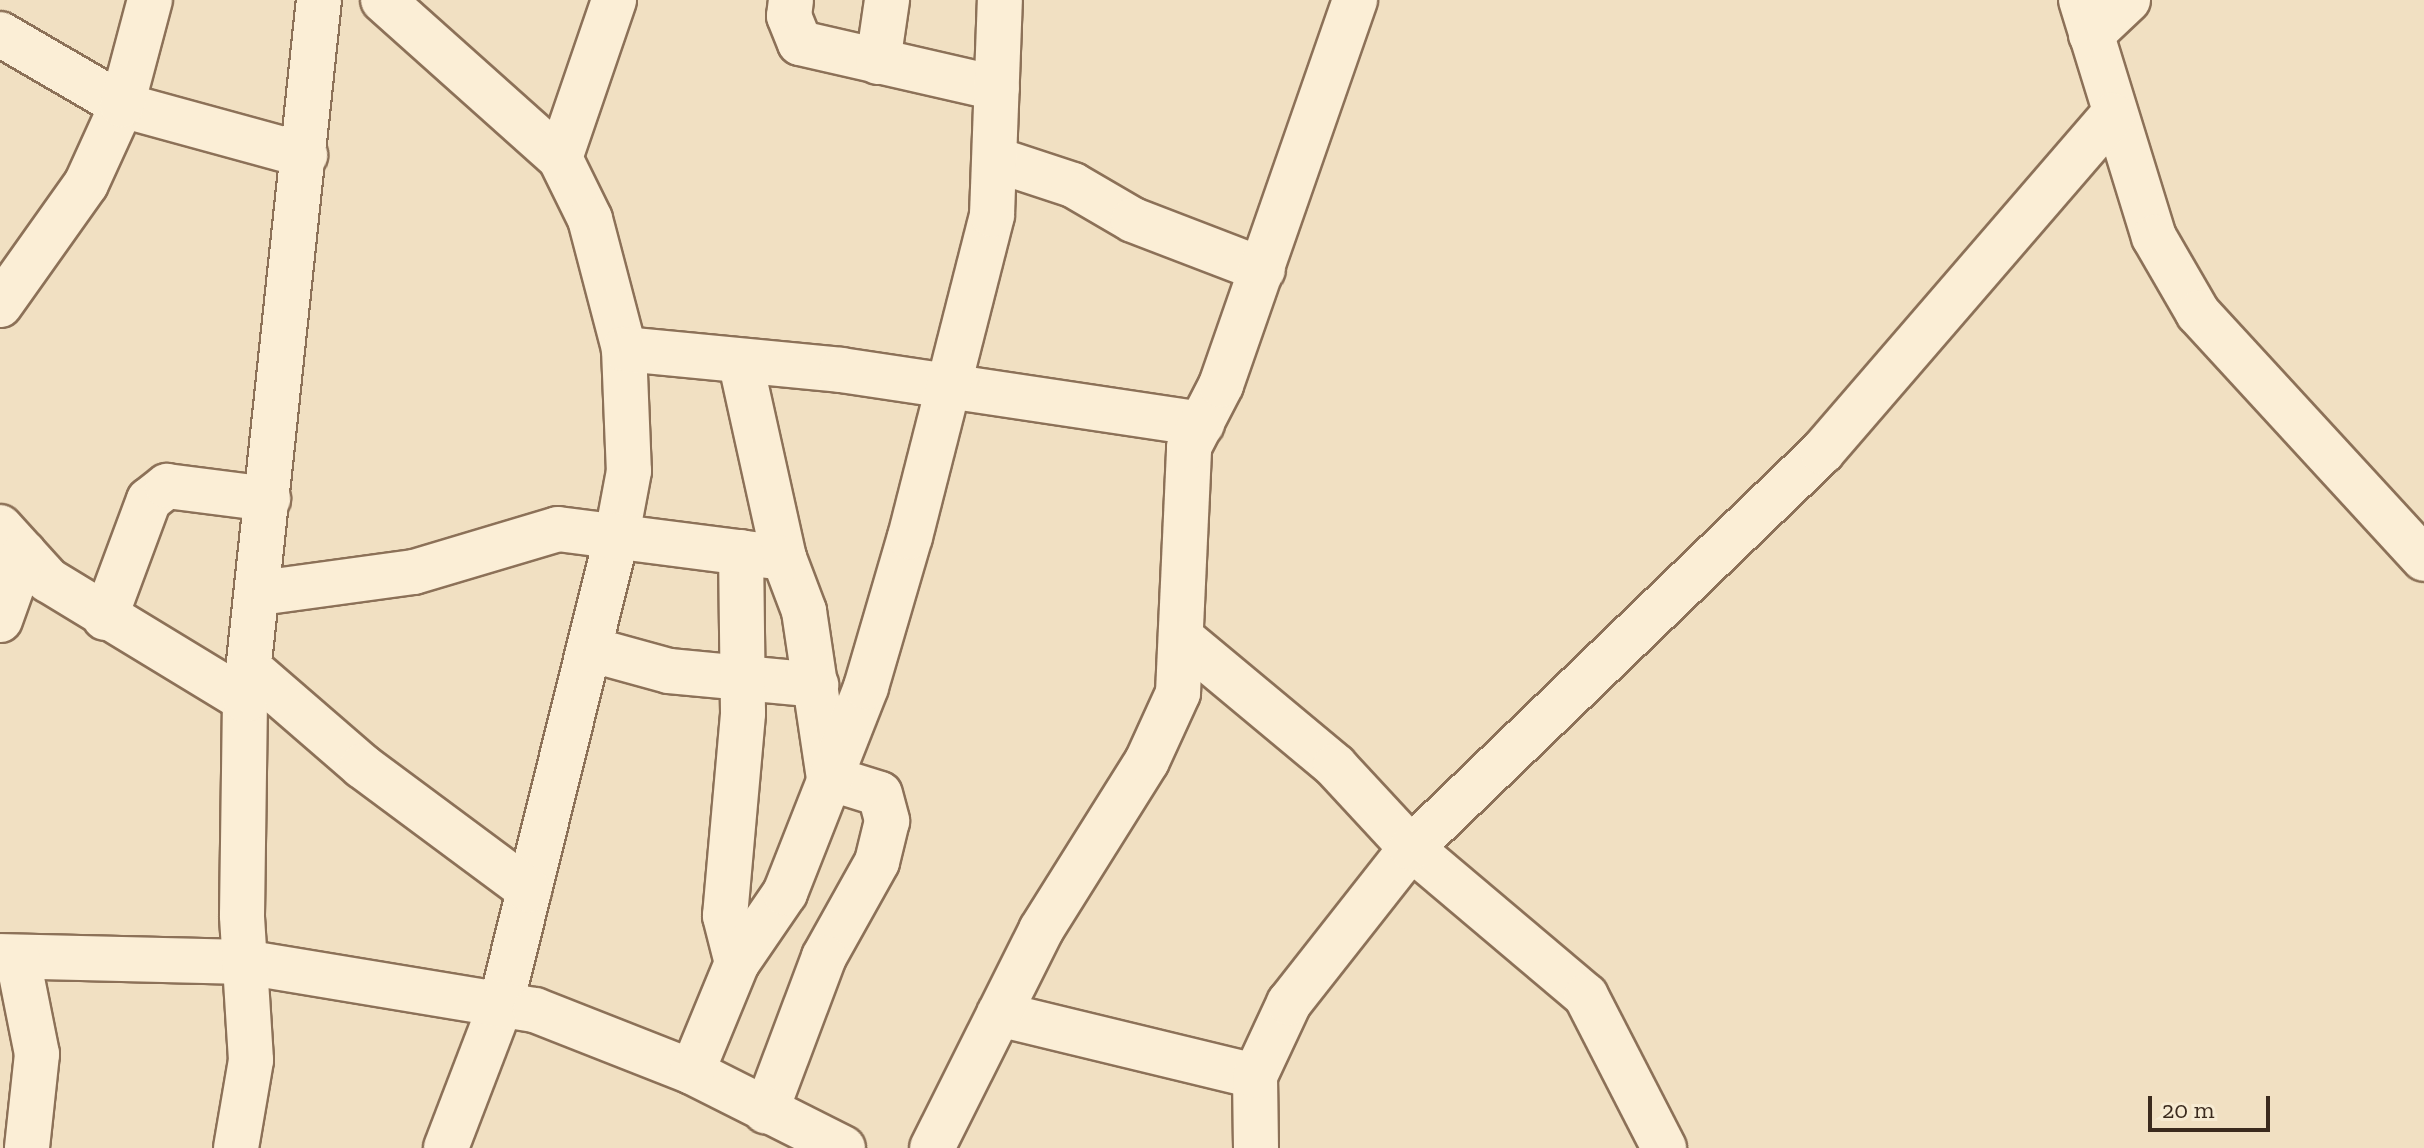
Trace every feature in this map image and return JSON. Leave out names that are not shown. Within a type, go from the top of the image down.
[{"type":"street","points":[[1,301],[86,184],[122,105],[150,0]]},
{"type":"street","points":[[236,1148],[251,1060],[244,962],[247,684],[260,593],[319,0]]},
{"type":"street","points":[[383,0],[560,158],[590,219],[624,349],[629,471],[617,535],[500,1007],[446,1148]]},
{"type":"street","points":[[560,158],[614,0]]},
{"type":"street","points":[[791,0],[789,16],[800,43],[997,88]]},
{"type":"street","points":[[878,62],[887,0]]},
{"type":"street","points":[[692,1072],[737,963],[785,893],[866,687],[992,215],[997,160],[1000,0]]},
{"type":"street","points":[[932,1148],[1041,930],[1147,761],[1178,693],[1184,640],[1178,610],[1189,447],[1202,424],[1263,270],[1355,0]]},
{"type":"street","points":[[2128,0],[2086,18],[2113,115],[2154,237],[2198,313],[2424,559]]},
{"type":"street","points":[[0,34],[122,105],[305,155]]},
{"type":"street","points":[[1256,1148],[1255,1076],[1289,1003],[1411,848],[1822,452],[2113,115]]},
{"type":"street","points":[[997,160],[1073,185],[1133,220],[1263,270]]},
{"type":"street","points":[[624,349],[946,386],[1202,424]]},
{"type":"street","points":[[741,364],[784,558],[804,611],[829,778]]},
{"type":"street","points":[[105,618],[149,500],[167,486],[268,499]]},
{"type":"street","points":[[260,593],[414,572],[558,529],[784,558]]},
{"type":"street","points":[[12,540],[48,580],[105,618],[247,684],[529,890]]},
{"type":"street","points":[[0,620],[12,540]]},
{"type":"street","points":[[737,963],[725,916],[741,682],[741,552]]},
{"type":"street","points":[[1184,640],[1335,766],[1411,848],[1586,996],[1664,1148]]},
{"type":"street","points":[[589,649],[741,682],[816,685]]},
{"type":"street","points":[[766,1111],[824,957],[877,862],[887,821],[880,794],[829,778]]},
{"type":"street","points":[[27,1148],[37,1054],[9,957],[244,962],[500,1007],[581,1026],[692,1072],[843,1148]]},
{"type":"street","points":[[999,1014],[1255,1076]]}]
